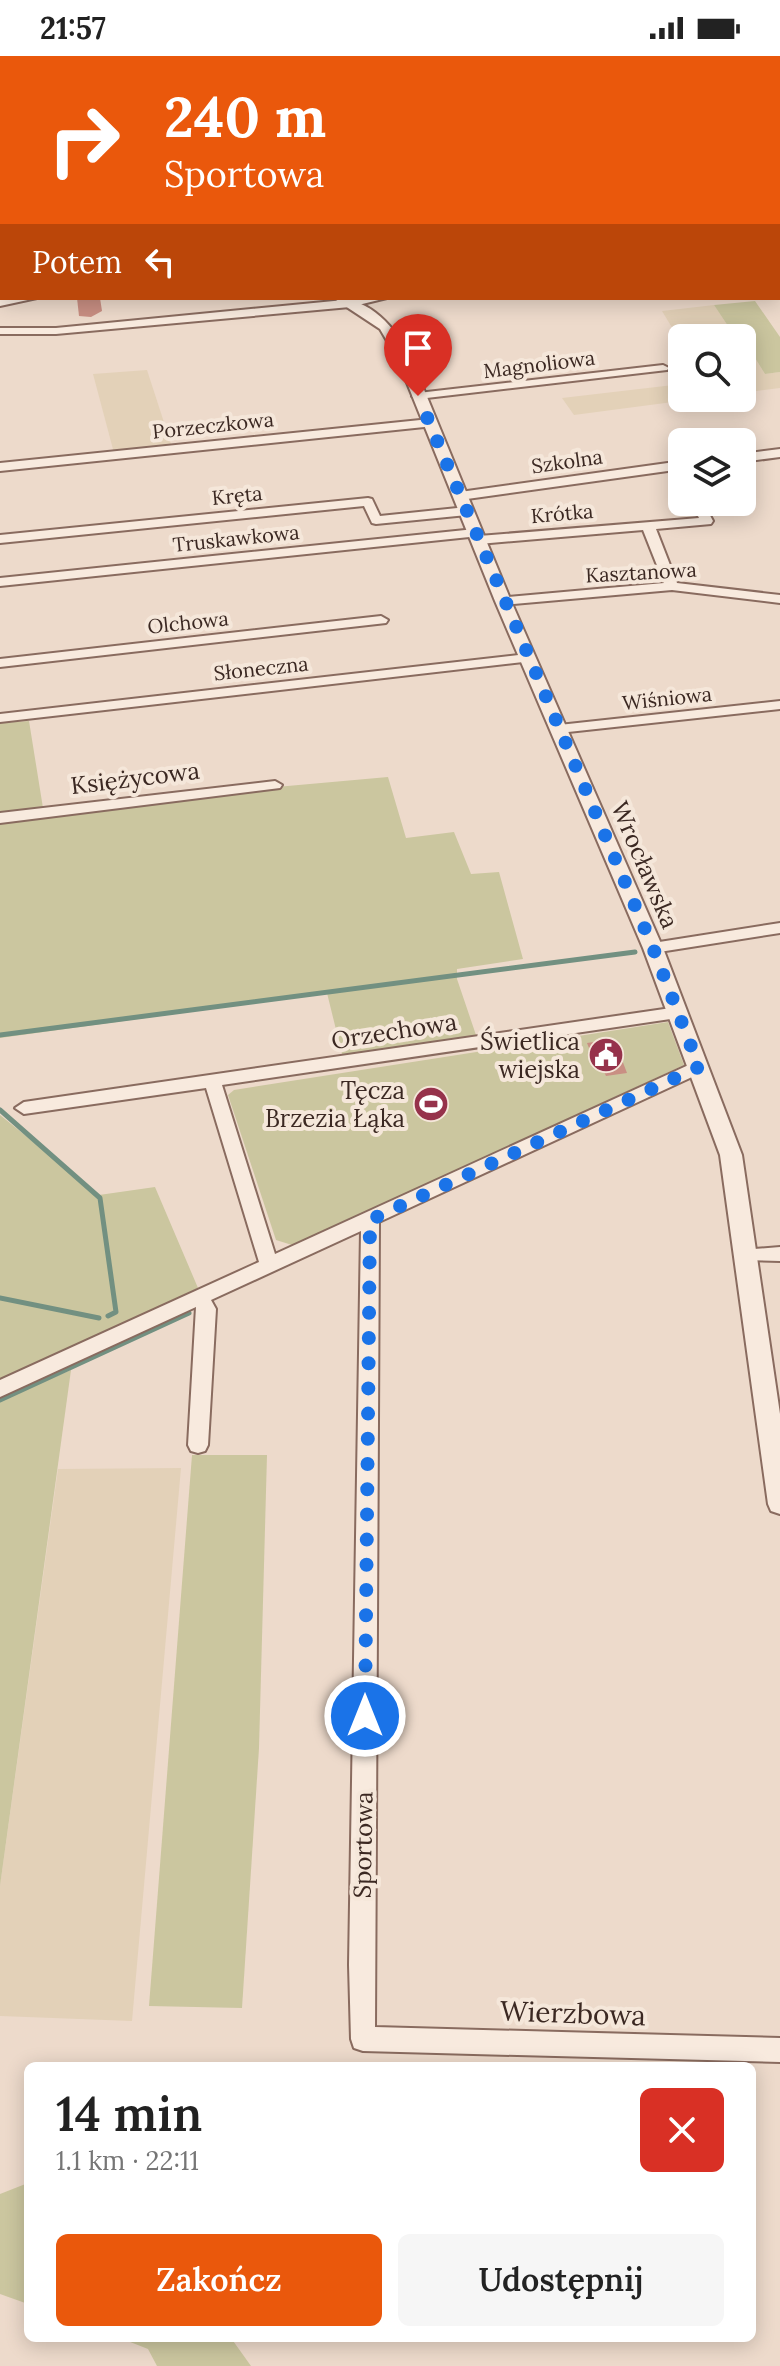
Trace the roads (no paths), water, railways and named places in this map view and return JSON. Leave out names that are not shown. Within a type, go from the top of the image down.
[{"type":"street","points":[[0,331],[56,331],[345,301]]},
{"type":"street","name":"Wrocławska","points":[[345,301],[370,313],[390,331],[653,948],[731,1155],[780,1504]]},
{"type":"street","name":"Magnoliowa","points":[[418,396],[663,368]]},
{"type":"street","name":"Porzeczkowa","points":[[0,467],[430,423]]},
{"type":"street","points":[[756,456],[780,453]]},
{"type":"street","name":"Szkolna","points":[[463,504],[668,468]]},
{"type":"street","name":"Kręta","points":[[0,539],[368,502],[376,520],[463,504]]},
{"type":"street","name":"Krótka","points":[[477,536],[707,521],[704,516]]},
{"type":"street","points":[[648,526],[672,586]]},
{"type":"street","name":"Truskawkowa","points":[[0,582],[477,536]]},
{"type":"street","name":"Kasztanowa","points":[[503,601],[672,586],[780,599]]},
{"type":"street","name":"Olchowa","points":[[0,663],[381,620]]},
{"type":"street","name":"Słoneczna","points":[[0,718],[527,658]]},
{"type":"street","name":"Wiśniowa","points":[[559,729],[780,705]]},
{"type":"street","name":"Księżycowa","points":[[0,818],[275,785]]},
{"type":"street","points":[[653,948],[780,928]]},
{"type":"street","name":"Orzechowa","points":[[24,1108],[678,1013]]},
{"type":"street","points":[[0,1389],[699,1067]]},
{"type":"street","points":[[212,1081],[269,1263]]},
{"type":"street","name":"Sportowa","points":[[363,2039],[361,1965],[370,1220]]},
{"type":"street","points":[[747,1255],[780,1254]]},
{"type":"street","points":[[198,1445],[207,1309],[200,1297]]},
{"type":"street","name":"Wierzbowa","points":[[363,2039],[780,2050]]},
{"type":"waterway","points":[[0,1035],[635,952]]},
{"type":"waterway","points":[[0,1110],[100,1198],[116,1312],[108,1316]]},
{"type":"waterway","points":[[0,1298],[99,1318]]},
{"type":"waterway","points":[[0,1400],[189,1313]]},
{"type":"place","name":"Świetlica wiejska","points":[[606,1055]]},
{"type":"place","name":"Tęcza Brzezia Łąka","points":[[431,1104]]}]
